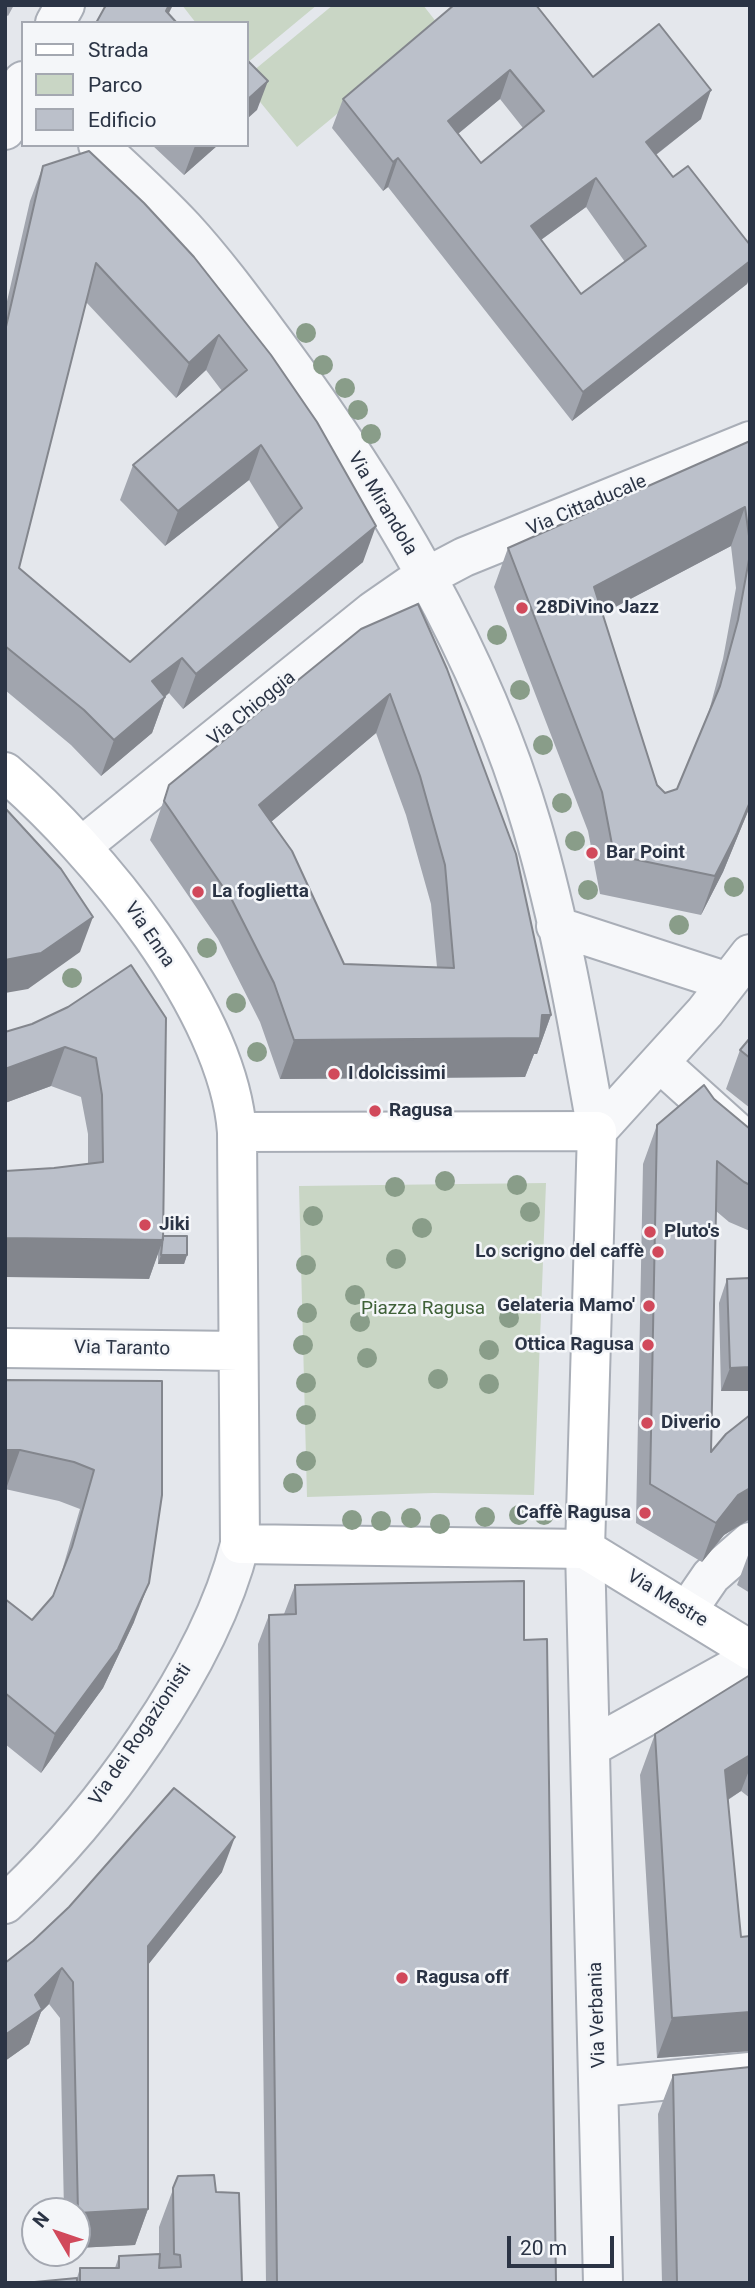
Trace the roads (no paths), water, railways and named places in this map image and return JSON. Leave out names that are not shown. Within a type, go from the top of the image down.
[{"type":"main road","name":"Via Enna","points":[[5,772],[82,846],[108,876],[194,1004],[230,1083],[237,1132]]},
{"type":"main road","points":[[597,1130],[585,1549],[240,1544],[237,1132],[597,1130]]},
{"type":"main road","name":"Via Taranto","points":[[5,1348],[238,1351]]},
{"type":"main road","name":"Via Mestre","points":[[585,1549],[750,1650]]},
{"type":"street","points":[[56,21],[65,5]]},
{"type":"street","points":[[5,67],[21,79]]},
{"type":"street","points":[[5,130],[21,86]]},
{"type":"street","name":"Via Mirandola","points":[[100,147],[185,229],[247,306],[337,429],[426,576],[474,673],[519,784],[540,856],[556,926]]},
{"type":"street","name":"Via Cittaducale","points":[[426,576],[584,507],[750,441]]},
{"type":"street","name":"Via Chioggia","points":[[82,846],[373,611],[426,576]]},
{"type":"street","points":[[556,926],[739,968],[660,1063],[597,1130],[556,926]]},
{"type":"street","points":[[660,1063],[750,1144]]},
{"type":"street","points":[[687,1611],[711,1576],[750,1542]]},
{"type":"street","name":"Via dei Rogazionisti","points":[[5,1904],[88,1814],[178,1686],[218,1613],[240,1544]]},
{"type":"street","name":"Via Verbania","points":[[585,1549],[603,2283]]},
{"type":"street","points":[[591,1747],[750,1659]]},
{"type":"street","points":[[600,2087],[750,2072]]},
{"type":"place","name":"28DiVino Jazz","points":[[522,608]]},
{"type":"place","name":"Bar Point","points":[[592,853]]},
{"type":"place","name":"La foglietta","points":[[198,892]]},
{"type":"place","name":"I dolcissimi","points":[[334,1074]]},
{"type":"place","name":"Ragusa","points":[[375,1111]]},
{"type":"place","name":"Jiki","points":[[145,1225]]},
{"type":"place","name":"Pluto's","points":[[650,1232]]},
{"type":"place","name":"Lo scrigno del caffè","points":[[658,1252]]},
{"type":"place","name":"Gelateria Mamo'","points":[[649,1306]]},
{"type":"place","name":"Ottica Ragusa","points":[[648,1345]]},
{"type":"place","name":"Diverio","points":[[647,1423]]},
{"type":"place","name":"Caffè Ragusa","points":[[645,1513]]},
{"type":"place","name":"Ragusa off","points":[[402,1978]]},
{"type":"park label","name":"Piazza Ragusa","points":[[423,1309]]}]
